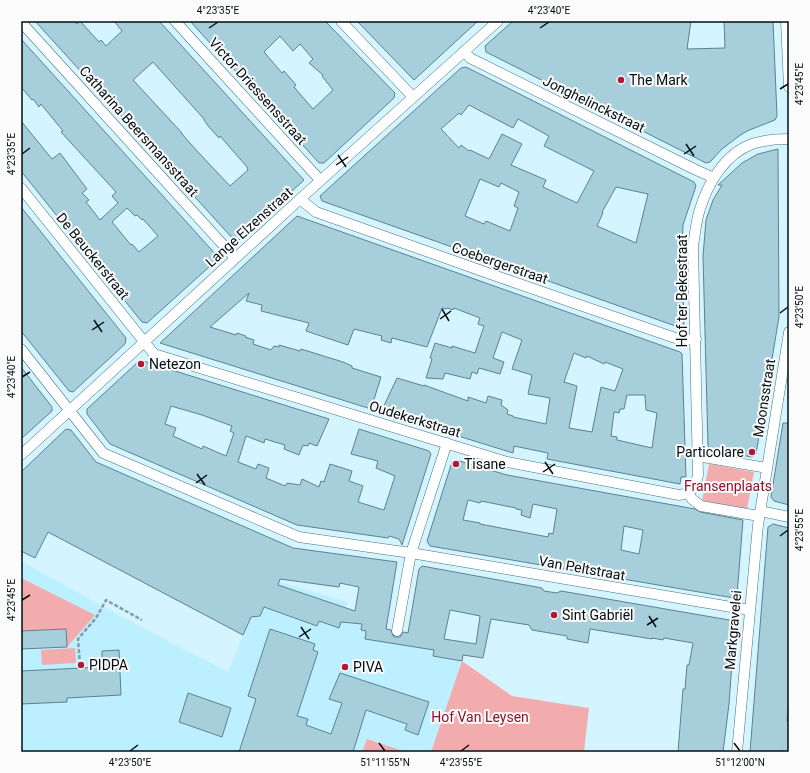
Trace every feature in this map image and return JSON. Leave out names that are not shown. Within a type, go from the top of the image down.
[{"type":"street","name":"Victor Driessensstraat","points":[[175,21],[320,180]]},
{"type":"street","points":[[341,21],[413,97]]},
{"type":"street","name":"Lange Elzenstraat","points":[[21,455],[320,180],[498,21]]},
{"type":"street","points":[[786,21],[789,88]]},
{"type":"street","name":"Catharina Beersmansstraat","points":[[21,22],[235,258]]},
{"type":"street","name":"Jonghelinckstraat","points":[[464,51],[470,58],[694,170],[714,178]]},
{"type":"street","name":"Hof ter Bekestraat","points":[[688,493],[694,487],[697,479],[696,339],[693,246],[699,210],[714,178],[729,159],[751,144],[763,141],[789,139]]},
{"type":"street","name":"De Beuckerstraat","points":[[21,188],[144,342]]},
{"type":"street","name":"Coebergerstraat","points":[[300,199],[316,212],[499,277],[680,340],[696,339]]},
{"type":"street","name":"Moonsstraat","points":[[767,468],[789,332]]},
{"type":"street","name":"Oudekerkstraat","points":[[144,342],[154,354],[507,462],[675,495],[684,495],[688,493]]},
{"type":"street","name":"Van Peltstraat","points":[[21,349],[103,453],[299,537],[411,553],[749,610]]},
{"type":"street","points":[[397,631],[411,553],[447,443]]},
{"type":"street","points":[[697,456],[767,468],[760,514]]},
{"type":"street","points":[[688,493],[692,499],[701,506],[789,517]]},
{"type":"street","name":"Markgravelei","points":[[737,752],[749,610],[760,514]]},
{"type":"path","points":[[80,665],[78,639],[96,618],[106,600],[142,620]]},
{"type":"shaded area","name":"PIVA","points":[[21,561],[139,626],[228,672],[266,580],[274,580],[347,602],[344,622],[465,642],[462,661],[431,752],[21,752]]},
{"type":"green space","name":"Fransenplaats","points":[[709,464],[754,472],[747,509],[702,501]]},
{"type":"green space","points":[[21,578],[95,615],[67,647],[66,629],[21,631]]},
{"type":"green space","points":[[75,648],[76,663],[42,665],[41,650]]},
{"type":"green space","name":"Hof Van Leysen","points":[[462,661],[512,696],[589,708],[584,752],[431,752]]},
{"type":"green space","points":[[367,739],[406,752],[362,752]]},
{"type":"building","points":[[35,21],[74,21],[77,24],[80,21],[99,42],[101,40],[106,46],[122,31],[114,21],[159,21],[304,180],[238,241],[234,240]],"holes":[[[153,62],[204,119],[209,127],[219,138],[220,136],[247,167],[248,170],[230,186],[133,80]]]},
{"type":"building","points":[[190,21],[325,21],[395,93],[394,98],[324,163],[319,163]],"holes":[[[280,36],[293,51],[300,44],[313,59],[309,63],[323,75],[322,76],[333,90],[313,109],[294,87],[296,85],[284,71],[282,73],[264,52]]]},
{"type":"building","points":[[357,21],[478,21],[414,80]]},
{"type":"building","points":[[513,21],[691,21],[687,49],[725,48],[724,21],[773,21],[777,116],[775,120],[747,131],[739,136],[722,149],[710,162],[706,163],[486,52],[485,46]]},
{"type":"building","points":[[21,39],[219,258],[147,323],[142,322],[137,316],[21,171],[21,121],[52,159],[60,153],[87,189],[82,193],[89,200],[86,202],[100,220],[118,203],[112,196],[116,192],[61,132],[63,131],[41,104],[39,107],[21,87]],"holes":[[[127,208],[135,216],[137,215],[142,220],[143,219],[158,236],[139,252],[132,244],[131,245],[112,222]]]},
{"type":"building","points":[[466,67],[694,182],[696,186],[683,225],[682,249],[684,329],[322,201],[320,196],[461,68]],"holes":[[[469,105],[513,128],[518,119],[549,136],[544,146],[594,171],[577,203],[543,187],[546,180],[511,165],[522,144],[502,134],[489,159],[470,150],[469,151],[461,145],[459,148],[441,129],[459,113],[461,115]],[[480,179],[499,187],[501,183],[519,192],[514,206],[518,208],[510,231],[486,221],[484,224],[465,216]],[[616,187],[648,194],[636,243],[597,226],[603,213],[602,212]]]},
{"type":"building","points":[[778,149],[779,317],[756,454],[752,457],[711,450],[708,446],[703,256],[706,220],[713,200],[722,185],[718,185],[742,163],[758,154]]},
{"type":"building","points":[[21,207],[126,338],[125,344],[73,392],[69,391],[21,331]]},
{"type":"building","points":[[297,216],[680,352],[682,354],[686,477],[681,477],[680,484],[547,459],[548,453],[514,446],[513,453],[381,412],[397,378],[424,385],[468,401],[468,397],[486,403],[488,396],[502,400],[501,405],[508,410],[507,414],[513,417],[546,424],[550,398],[528,394],[532,375],[512,369],[522,340],[502,332],[493,358],[504,362],[500,374],[479,368],[477,374],[472,372],[470,379],[445,373],[443,379],[426,378],[435,343],[452,348],[452,346],[475,353],[484,326],[478,324],[480,318],[454,308],[453,310],[442,308],[427,347],[392,338],[391,343],[381,340],[382,336],[354,329],[348,345],[306,331],[309,323],[261,311],[262,305],[246,301],[249,293],[210,327],[236,335],[237,333],[246,336],[245,337],[254,340],[253,344],[271,350],[274,346],[279,347],[279,345],[300,351],[301,349],[343,362],[352,366],[352,368],[381,377],[371,409],[160,343]],"holes":[[[574,353],[623,369],[615,391],[601,387],[592,432],[569,428],[577,386],[564,382]],[[627,395],[645,395],[646,410],[657,413],[652,448],[617,440],[617,437],[611,436],[614,412],[619,413],[620,409],[624,409]]]},
{"type":"building","points":[[139,361],[143,361],[329,419],[317,446],[309,443],[308,446],[303,445],[299,455],[284,449],[285,445],[265,439],[264,443],[246,436],[238,462],[256,469],[258,464],[269,468],[266,478],[285,486],[287,483],[300,485],[302,479],[319,487],[321,481],[324,482],[330,464],[352,471],[349,481],[363,486],[358,502],[384,510],[395,476],[376,468],[378,461],[351,454],[359,429],[429,451],[431,454],[402,545],[399,539],[389,536],[388,538],[297,525],[110,444],[87,414],[87,409]],"holes":[[[171,406],[232,426],[230,431],[234,433],[226,456],[203,446],[202,449],[173,436],[176,428],[165,424]]]},
{"type":"building","points":[[21,367],[52,407],[52,411],[21,439]]},
{"type":"building","points":[[783,423],[789,423],[789,505],[774,501],[771,497]]},
{"type":"building","points":[[66,429],[71,430],[96,462],[293,548],[397,562],[386,629],[391,630],[393,636],[395,637],[400,637],[403,632],[408,633],[419,569],[422,566],[542,588],[544,591],[557,593],[561,591],[735,621],[729,704],[723,752],[678,752],[683,689],[685,689],[687,665],[689,665],[693,643],[664,638],[663,640],[652,639],[590,629],[588,643],[567,639],[567,636],[532,630],[529,625],[491,619],[483,658],[463,655],[462,661],[433,656],[434,650],[365,639],[366,631],[361,630],[362,624],[341,622],[339,628],[319,621],[317,626],[264,607],[260,616],[251,617],[243,635],[48,532],[35,558],[21,551],[21,472]],"holes":[[[280,579],[339,587],[340,583],[359,587],[355,611],[278,585]],[[450,610],[480,616],[476,644],[444,639]]]},
{"type":"building","points":[[456,460],[507,475],[695,509],[700,512],[743,520],[737,595],[734,598],[430,546],[427,541],[452,462]],"holes":[[[468,500],[516,508],[522,510],[521,515],[530,518],[533,504],[557,509],[553,534],[549,533],[548,537],[463,520]],[[624,526],[643,530],[639,554],[621,550]]]},
{"type":"building","points":[[773,524],[789,528],[789,697],[787,721],[789,721],[789,752],[750,752],[768,527]]},
{"type":"building","points":[[66,629],[67,647],[21,649],[21,631]]},
{"type":"building","points":[[270,629],[315,644],[313,650],[318,652],[297,716],[308,719],[306,725],[331,734],[342,703],[329,699],[340,673],[429,702],[418,735],[405,730],[407,724],[366,710],[353,752],[239,752],[256,699],[248,696]]},
{"type":"building","points":[[119,650],[121,695],[67,698],[67,702],[21,704],[21,671],[102,667],[102,651]]},
{"type":"building","points":[[188,693],[231,708],[222,737],[179,722]]},
{"type":"place","name":"The Mark","points":[[621,80]]},
{"type":"place","name":"Netezon","points":[[141,364]]},
{"type":"place","name":"Particolare","points":[[752,452]]},
{"type":"place","name":"Tisane","points":[[456,464]]},
{"type":"place","name":"Sint Gabriël","points":[[554,615]]},
{"type":"place","name":"PIDPA","points":[[81,665]]},
{"type":"place","name":"PIVA","points":[[345,667]]}]
